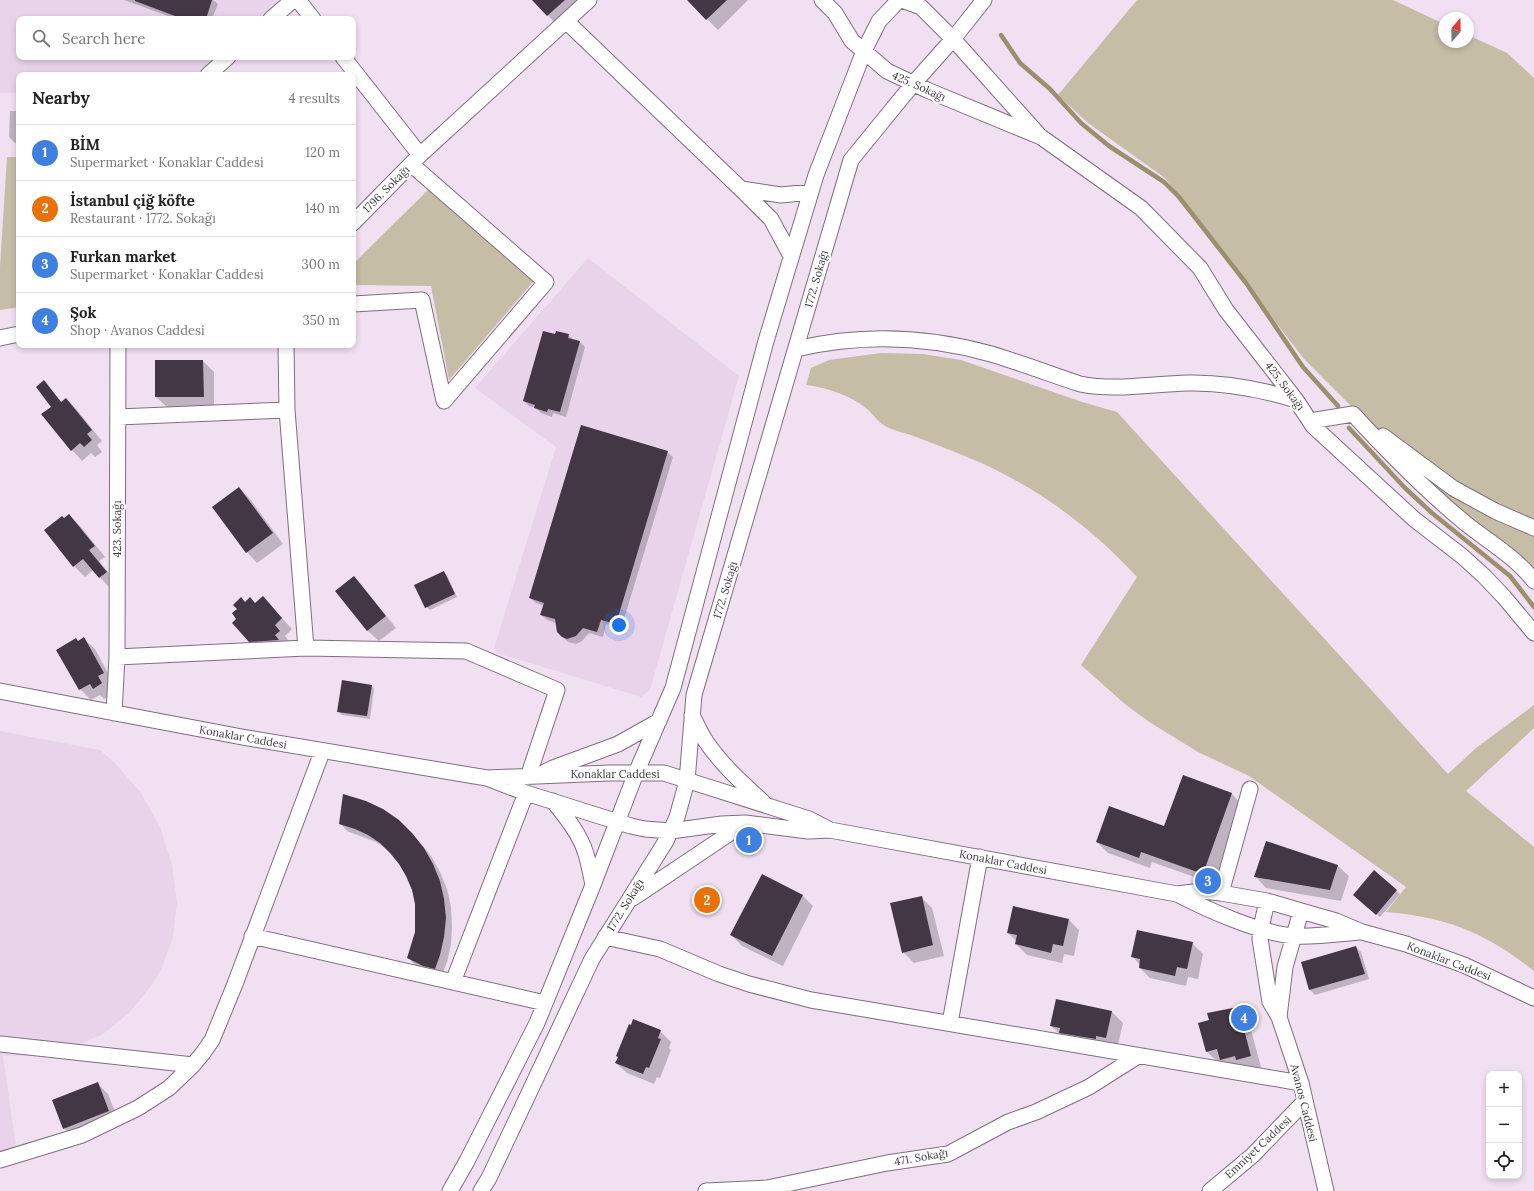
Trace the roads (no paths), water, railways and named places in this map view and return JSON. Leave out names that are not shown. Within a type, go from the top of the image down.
[{"type":"street","points":[[274,16],[293,0]]},
{"type":"street","points":[[298,0],[311,16]]},
{"type":"street","name":"1796. Sokağı","points":[[356,220],[416,160],[589,0]]},
{"type":"street","name":"425. Sokağı","points":[[822,0],[835,13],[852,41],[887,71],[913,84],[1041,137]]},
{"type":"street","points":[[450,1191],[467,1162],[527,1044],[593,885],[636,773],[673,688],[766,341],[816,175],[864,51],[879,21],[901,0]]},
{"type":"street","name":"425. Sokağı","points":[[901,0],[922,7],[953,39],[1041,137],[1141,208],[1170,236],[1200,268],[1226,310],[1296,400],[1313,426],[1414,519],[1462,556],[1484,576],[1534,633]]},
{"type":"street","name":"1772. Sokağı","points":[[481,1191],[493,1184],[592,959],[671,831],[682,802],[687,781],[694,695],[851,160],[984,0]]},
{"type":"street","points":[[566,21],[741,189],[770,219],[791,256]]},
{"type":"street","points":[[211,72],[225,60]]},
{"type":"street","points":[[345,60],[354,72]]},
{"type":"street","points":[[356,75],[416,160],[546,282],[444,401],[422,300],[356,304]]},
{"type":"street","points":[[741,189],[781,195],[811,192]]},
{"type":"street","points":[[0,338],[16,335]]},
{"type":"street","points":[[796,349],[824,342],[864,339],[916,340],[942,343],[991,354],[1080,384],[1092,386],[1121,387],[1137,385],[1208,383],[1247,388],[1296,400]]},
{"type":"street","name":"423. Sokağı","points":[[114,713],[117,657],[118,348]]},
{"type":"street","points":[[286,348],[287,410],[306,648]]},
{"type":"street","points":[[118,417],[287,410]]},
{"type":"street","points":[[1310,421],[1353,414],[1453,488],[1495,511],[1534,528]]},
{"type":"street","points":[[1353,414],[1436,499],[1524,568],[1534,581]]},
{"type":"street","points":[[117,657],[306,648],[466,651],[557,690],[534,776]]},
{"type":"street","name":"Konaklar Caddesi","points":[[0,690],[322,752],[487,778],[664,773],[809,819],[830,830]]},
{"type":"street","points":[[692,715],[706,740],[721,760],[736,777],[767,805]]},
{"type":"street","points":[[534,776],[618,744],[659,721]]},
{"type":"street","points":[[0,1160],[82,1135],[111,1122],[154,1099],[169,1088],[193,1065],[212,1040],[322,752]]},
{"type":"street","name":"Konaklar Caddesi","points":[[487,778],[526,793],[645,829],[671,831],[722,824],[744,823],[808,831],[830,830],[1177,894],[1201,906],[1278,933],[1294,936],[1362,932]]},
{"type":"street","points":[[1221,893],[1250,789]]},
{"type":"street","points":[[453,982],[526,793]]},
{"type":"street","points":[[553,801],[568,819],[578,836],[586,854],[593,885]]},
{"type":"street","points":[[627,902],[744,823]]},
{"type":"street","points":[[950,1023],[980,857]]},
{"type":"street","name":"Konaklar Caddesi","points":[[1177,894],[1202,891],[1221,893],[1267,901],[1336,921],[1362,932],[1406,944],[1464,965],[1534,998]]},
{"type":"street","name":"Avanos Caddesi","points":[[1267,901],[1261,928],[1261,951],[1270,1002],[1279,1016],[1301,1083],[1326,1191]]},
{"type":"street","name":"Avanos Caddesi","points":[[1279,1016],[1285,967],[1301,911]]},
{"type":"street","points":[[252,936],[545,1003]]},
{"type":"street","points":[[605,937],[660,949],[719,974],[780,993],[842,1006],[1301,1083]]},
{"type":"street","points":[[1,1044],[193,1065]]},
{"type":"street","name":"471. Sokağı","points":[[706,1191],[767,1188],[887,1163],[948,1154],[1008,1122],[1036,1112],[1089,1087],[1138,1056]]},
{"type":"street","name":"Emniyet Caddesi","points":[[1210,1191],[1253,1155],[1305,1101]]},
{"type":"waterway","points":[[1001,35],[1020,63],[1050,89],[1081,123],[1109,146],[1164,182],[1179,197],[1246,283],[1303,367],[1338,406]]},
{"type":"waterway","points":[[1349,428],[1405,488],[1432,513],[1510,576],[1534,607]]},
{"type":"place","name":"BİM","points":[[749,840]]},
{"type":"place","name":"Furkan market","points":[[1208,881]]},
{"type":"place","name":"İstanbul çiğ köfte","points":[[707,900]]},
{"type":"place","name":"Şok","points":[[1244,1018]]}]
